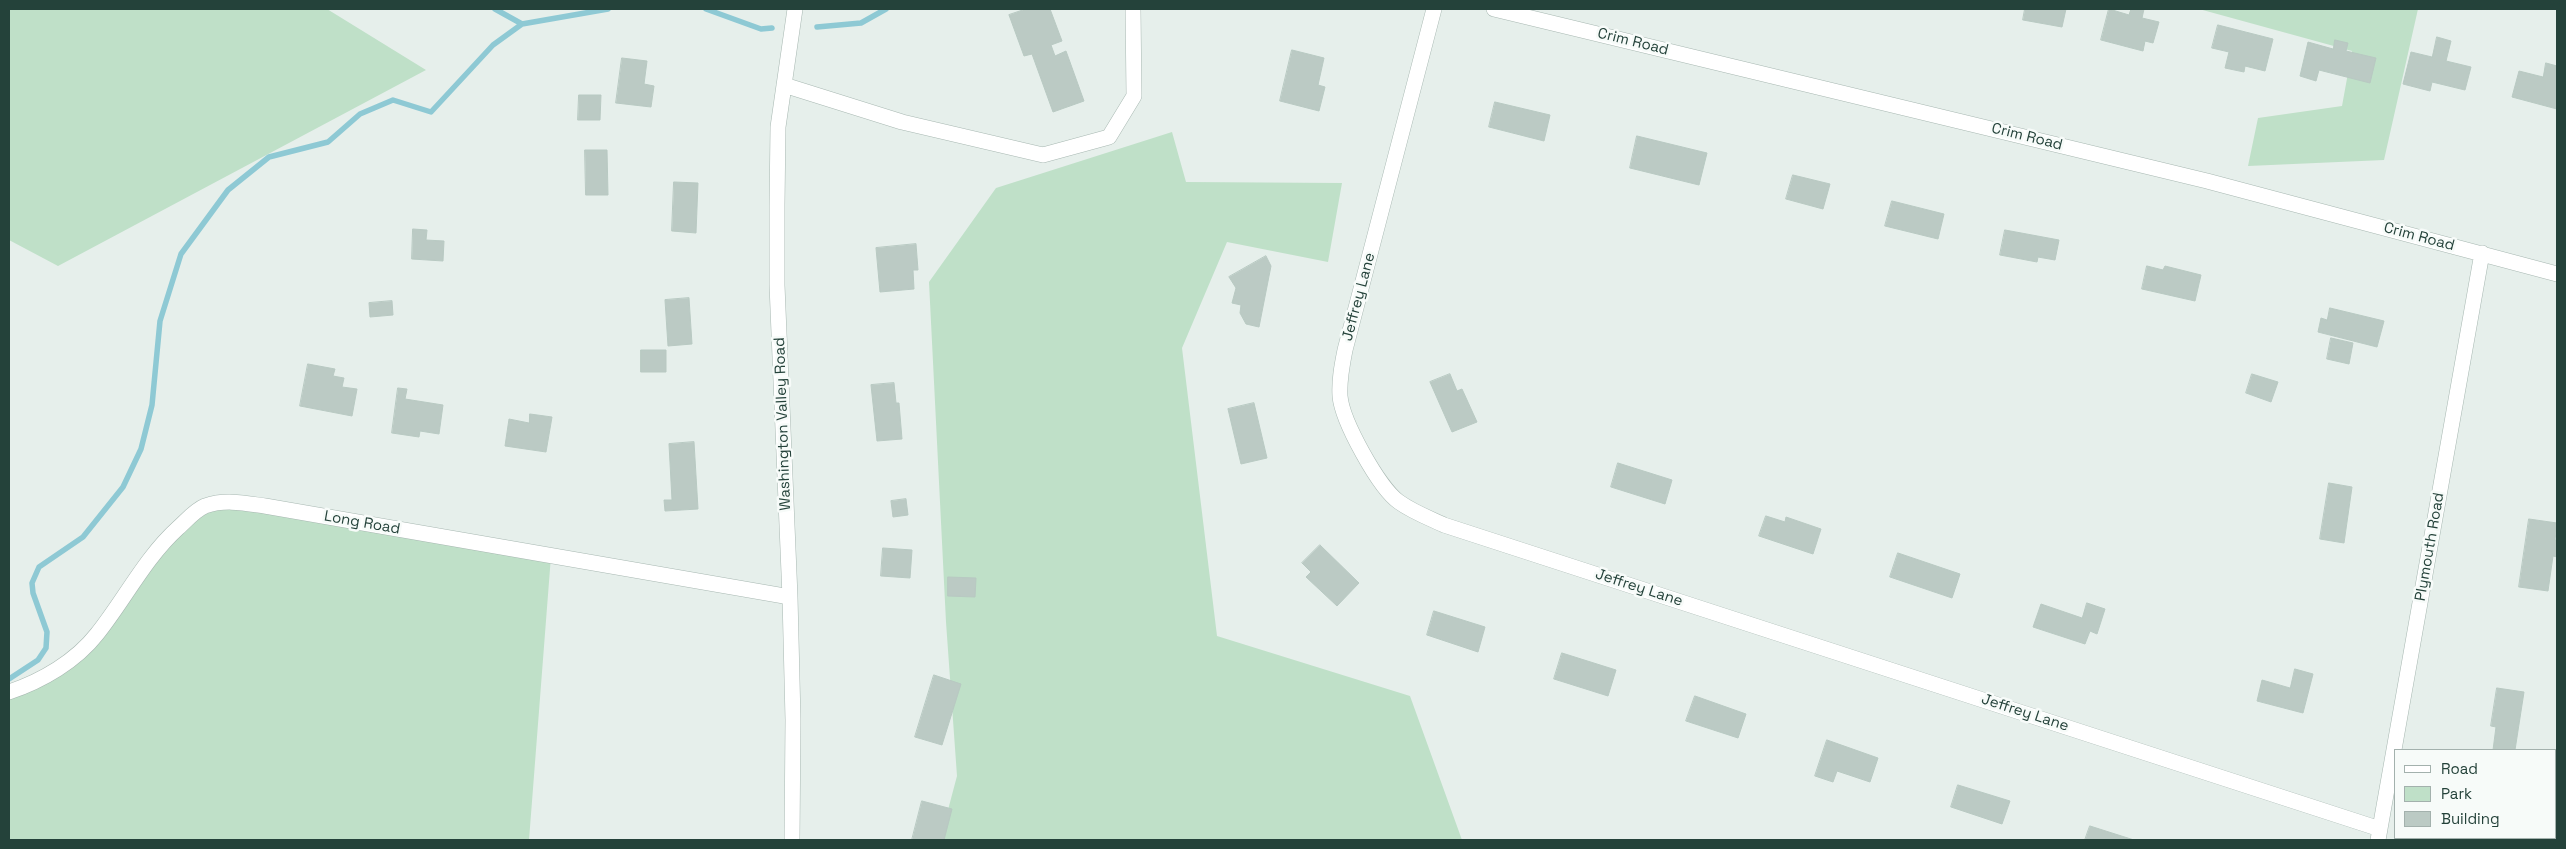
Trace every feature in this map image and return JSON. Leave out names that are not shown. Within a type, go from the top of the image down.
[{"type":"street","name":"Washington Valley Road","points":[[792,840],[793,720],[790,597],[777,284],[778,127],[795,9]]},
{"type":"street","points":[[784,84],[902,122],[1043,155],[1109,137],[1134,96],[1133,9]]},
{"type":"street","name":"Jeffrey Lane","points":[[1434,9],[1345,350],[1340,379],[1340,398],[1346,421],[1383,486],[1398,502],[1416,513],[1444,524],[2379,835]]},
{"type":"street","name":"Crim Road","points":[[1494,9],[2199,178],[2557,274]]},
{"type":"street","name":"Plymouth Road","points":[[2394,749],[2482,253]]},
{"type":"street","name":"Long Road","points":[[9,692],[22,688],[65,665],[96,635],[153,554],[170,535],[202,507],[221,501],[265,506],[790,597]]},
{"type":"street","name":"Plymouth Road","points":[[2379,835],[2394,750]]},
{"type":"green space","points":[[9,9],[327,9],[426,70],[58,266],[9,240]]},
{"type":"green space","points":[[2199,9],[2418,9],[2384,160],[2248,166],[2258,118],[2342,106],[2352,51]]},
{"type":"green space","points":[[1172,132],[1186,182],[1342,183],[1328,262],[1227,242],[1182,348],[1217,636],[1410,696],[1462,840],[940,840],[957,776],[946,622],[929,282],[996,188]]},
{"type":"green space","points":[[221,501],[551,556],[529,840],[9,840],[9,692],[65,665],[153,554]]},
{"type":"building","points":[[1026,9],[1050,9],[1062,41],[1051,45],[1055,56],[1066,51],[1084,101],[1053,112],[1032,54],[1024,56],[1009,15]]},
{"type":"building","points":[[2025,9],[2066,9],[2062,27],[2023,20]]},
{"type":"building","points":[[2109,9],[2129,15],[2131,9],[2144,9],[2142,18],[2159,22],[2153,43],[2145,41],[2143,51],[2101,40]]},
{"type":"building","points":[[2218,25],[2273,39],[2265,71],[2245,66],[2244,72],[2225,68],[2229,52],[2212,48]]},
{"type":"building","points":[[2437,37],[2451,41],[2446,61],[2471,67],[2465,90],[2432,82],[2430,91],[2403,84],[2411,52],[2432,57]]},
{"type":"building","points":[[2335,40],[2348,43],[2346,51],[2376,58],[2370,83],[2319,70],[2316,81],[2300,76],[2308,42],[2333,49]]},
{"type":"building","points":[[1292,50],[1324,58],[1318,85],[1325,87],[1319,111],[1280,101]]},
{"type":"building","points":[[622,58],[647,61],[644,84],[654,86],[651,107],[616,103]]},
{"type":"building","points":[[2546,63],[2557,66],[2557,109],[2512,97],[2519,71],[2543,77]]},
{"type":"building","points":[[579,95],[601,95],[600,120],[578,120]]},
{"type":"building","points":[[1495,102],[1550,115],[1544,141],[1489,127]]},
{"type":"building","points":[[1637,136],[1707,153],[1699,185],[1630,168]]},
{"type":"building","points":[[585,150],[607,150],[608,195],[586,195]]},
{"type":"building","points":[[1793,175],[1830,184],[1823,209],[1786,199]]},
{"type":"building","points":[[674,182],[698,183],[696,233],[672,231]]},
{"type":"building","points":[[1892,201],[1944,214],[1938,239],[1885,226]]},
{"type":"building","points":[[413,229],[427,230],[426,240],[444,241],[443,261],[412,259]]},
{"type":"building","points":[[2005,230],[2059,240],[2055,260],[2038,257],[2037,262],[2000,255]]},
{"type":"building","points":[[916,244],[918,270],[913,270],[914,289],[880,292],[876,248]]},
{"type":"building","points":[[1266,256],[1271,266],[1259,327],[1246,324],[1240,313],[1241,305],[1232,303],[1236,288],[1229,277]]},
{"type":"building","points":[[2147,266],[2163,270],[2165,266],[2201,275],[2195,301],[2142,289]]},
{"type":"building","points":[[689,298],[692,344],[668,346],[665,300]]},
{"type":"building","points":[[392,301],[393,315],[370,317],[369,303]]},
{"type":"building","points":[[2330,308],[2384,321],[2377,347],[2318,332],[2321,318],[2327,320]]},
{"type":"building","points":[[2331,338],[2353,343],[2349,364],[2327,359]]},
{"type":"building","points":[[641,350],[666,350],[666,372],[641,372]]},
{"type":"building","points":[[308,364],[335,369],[333,376],[344,378],[342,387],[357,389],[352,416],[300,406]]},
{"type":"building","points":[[1450,374],[1457,391],[1462,389],[1477,422],[1452,432],[1430,382]]},
{"type":"building","points":[[2252,374],[2278,382],[2271,402],[2246,393]]},
{"type":"building","points":[[894,383],[896,403],[899,403],[902,439],[877,441],[871,385]]},
{"type":"building","points":[[398,388],[407,389],[405,399],[443,405],[439,434],[420,431],[419,437],[392,433]]},
{"type":"building","points":[[1254,403],[1267,458],[1241,464],[1228,409]]},
{"type":"building","points":[[530,414],[552,417],[546,452],[505,446],[509,419],[529,423]]},
{"type":"building","points":[[694,442],[698,509],[665,511],[664,500],[672,500],[669,444]]},
{"type":"building","points":[[1618,463],[1672,480],[1665,504],[1611,487]]},
{"type":"building","points":[[2329,483],[2352,487],[2344,543],[2320,539]]},
{"type":"building","points":[[906,499],[908,515],[893,517],[891,501]]},
{"type":"building","points":[[1766,516],[1785,522],[1786,517],[1821,529],[1813,554],[1759,536]]},
{"type":"building","points":[[2529,519],[2557,523],[2555,540],[2557,540],[2557,557],[2553,556],[2548,591],[2519,587]]},
{"type":"building","points":[[1320,545],[1359,583],[1337,606],[1306,577],[1311,572],[1302,563]]},
{"type":"building","points":[[883,548],[912,550],[910,578],[881,576]]},
{"type":"building","points":[[1898,553],[1960,574],[1952,598],[1890,577]]},
{"type":"building","points":[[948,577],[976,578],[975,597],[948,596]]},
{"type":"building","points":[[2087,603],[2105,609],[2097,634],[2090,631],[2085,644],[2033,627],[2041,604],[2082,618]]},
{"type":"building","points":[[1434,611],[1485,627],[1478,652],[1427,635]]},
{"type":"building","points":[[1562,653],[1616,670],[1608,696],[1554,679]]},
{"type":"building","points":[[2295,669],[2313,674],[2303,713],[2257,701],[2262,680],[2290,688]]},
{"type":"building","points":[[934,675],[961,684],[942,745],[915,737]]},
{"type":"building","points":[[2497,688],[2524,692],[2515,749],[2493,749],[2496,727],[2491,726]]},
{"type":"building","points":[[1695,696],[1746,714],[1738,738],[1686,721]]},
{"type":"building","points":[[1827,740],[1878,758],[1870,782],[1837,771],[1833,782],[1815,776]]},
{"type":"building","points":[[1958,785],[2010,801],[2002,824],[1951,807]]},
{"type":"building","points":[[922,801],[952,809],[944,840],[912,840]]},
{"type":"building","points":[[2090,826],[2134,840],[2085,840]]},
{"type":"waterway","points":[[495,9],[522,24]]},
{"type":"waterway","points":[[9,679],[38,660],[46,648],[47,632],[33,593],[32,583],[39,567],[83,537],[123,487],[141,449],[152,405],[160,321],[181,254],[228,190],[269,157],[328,142],[360,114],[393,100],[431,112],[493,45],[522,24],[608,9]]},
{"type":"waterway","points":[[706,9],[761,29],[772,28]]},
{"type":"waterway","points":[[817,27],[861,23],[886,9]]}]
